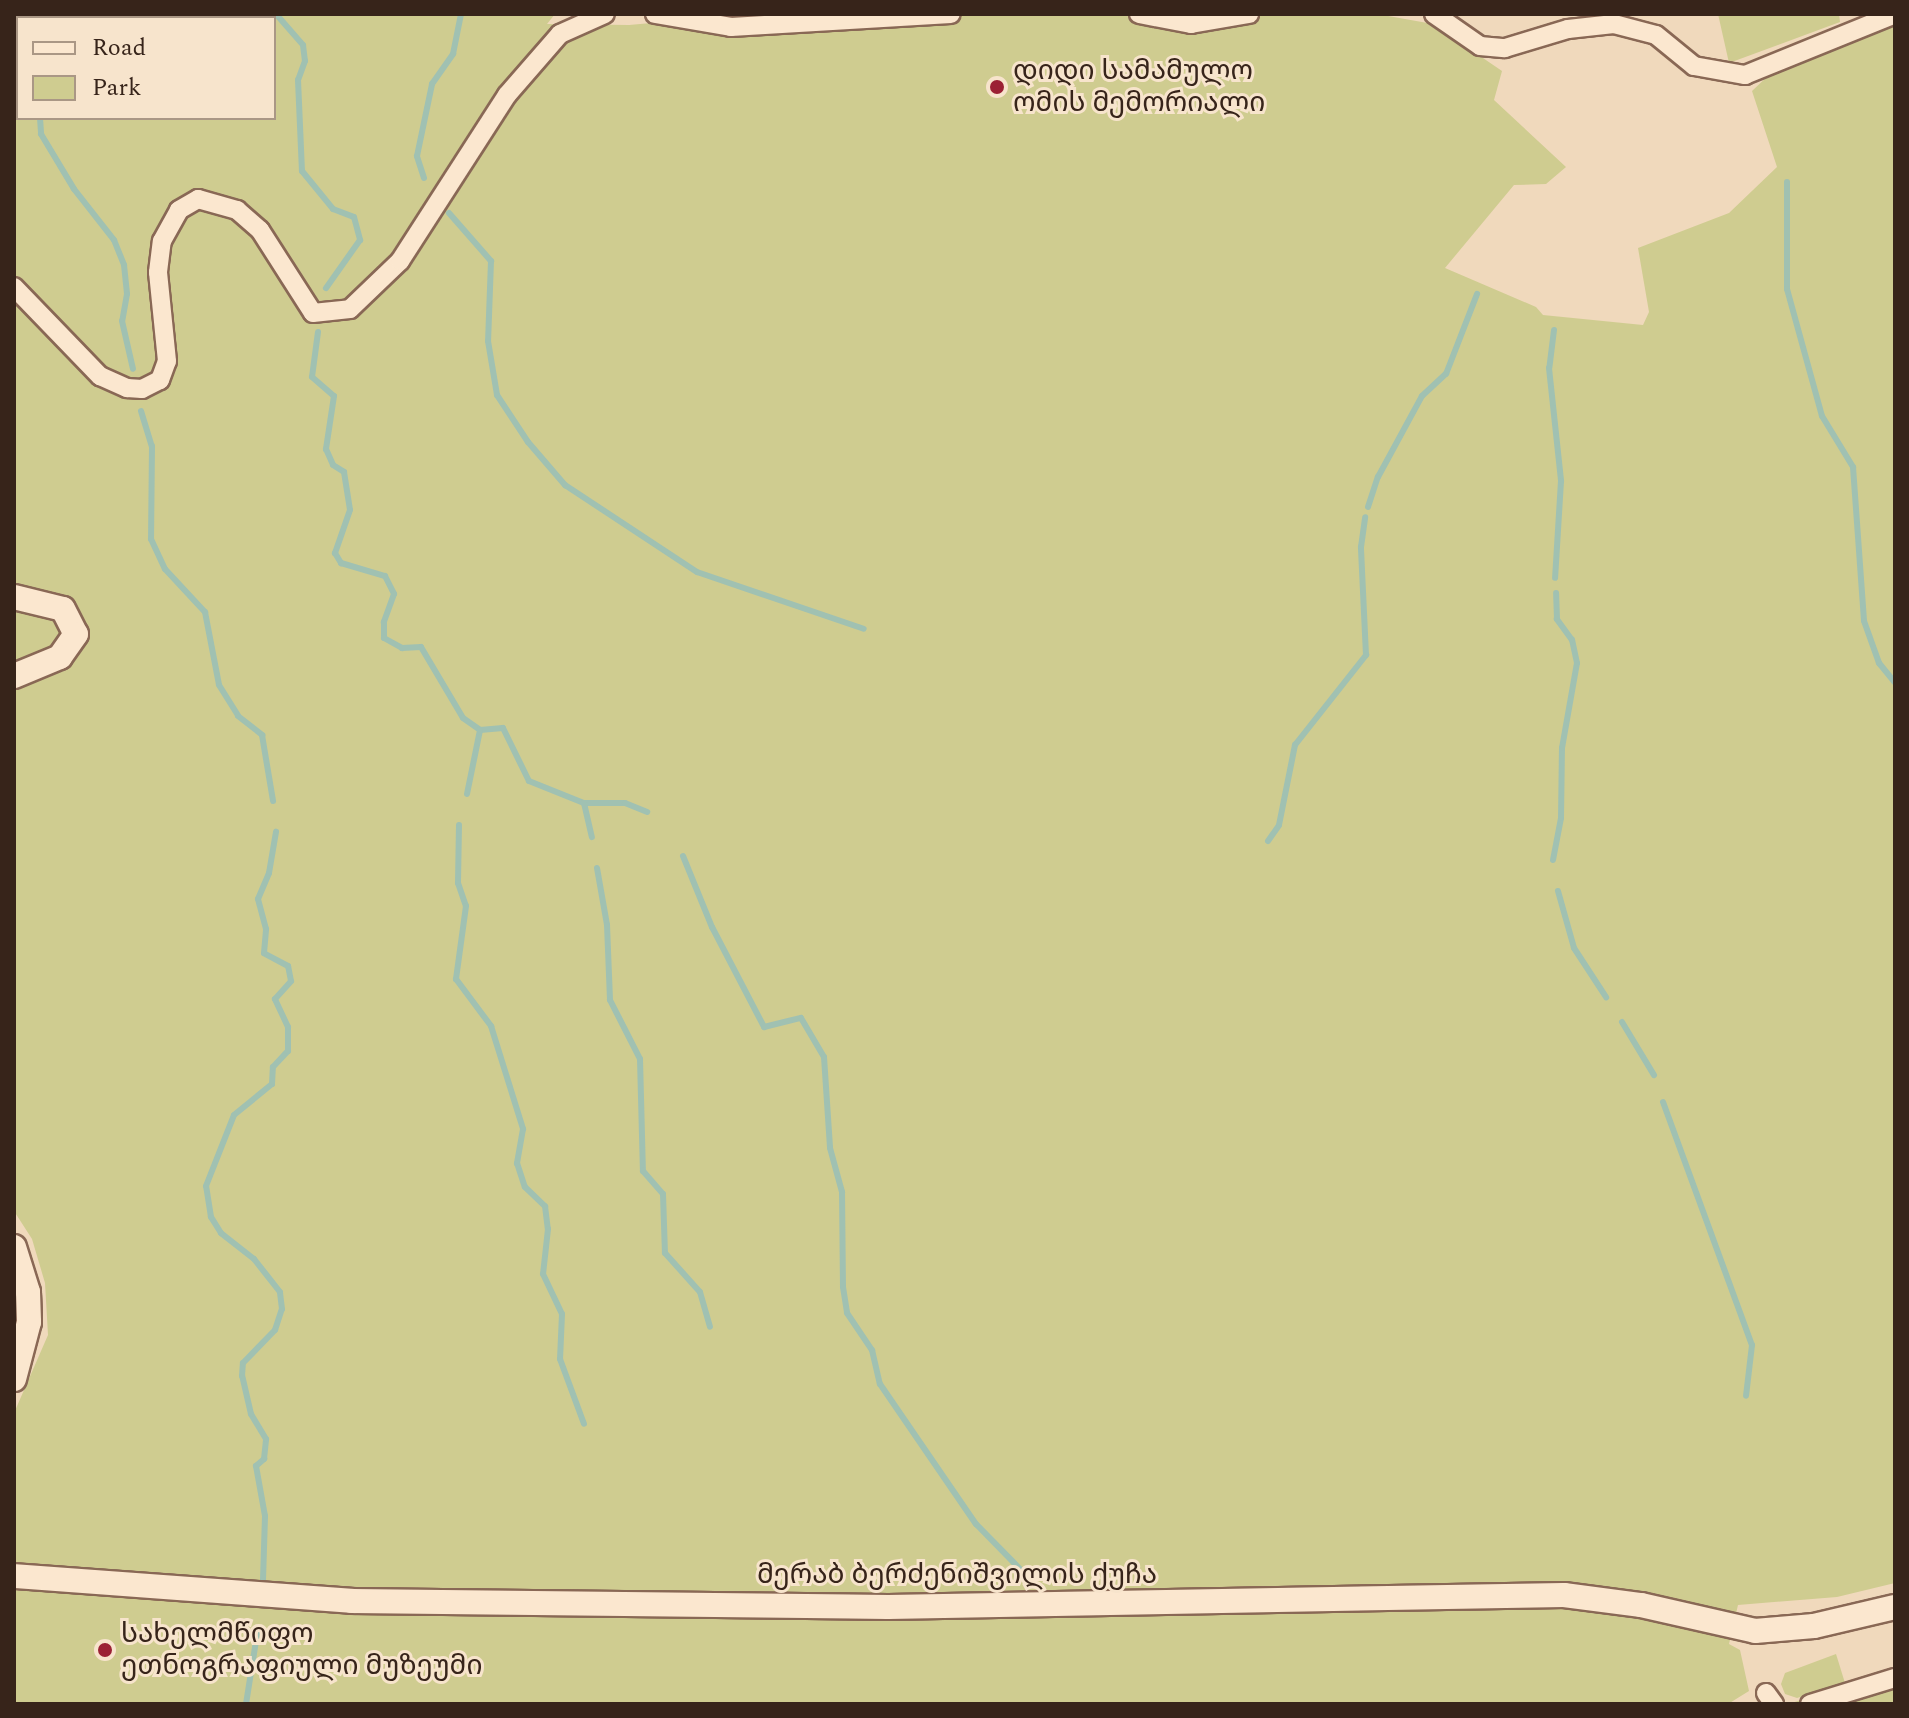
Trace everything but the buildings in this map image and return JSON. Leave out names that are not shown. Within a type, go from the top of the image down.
[{"type":"street","points":[[14,287],[100,376],[127,388],[142,389],[160,380],[167,361],[158,272],[162,241],[179,210],[198,199],[237,210],[260,230],[313,313],[350,309],[400,261],[507,95],[560,34],[605,14]]},
{"type":"street","points":[[655,14],[731,27],[951,14]]},
{"type":"street","points":[[1139,14],[1191,24],[1249,14]]},
{"type":"street","points":[[1434,14],[1480,46],[1505,48],[1568,29],[1614,24],[1656,35],[1694,66],[1745,75],[1895,14]]},
{"type":"street","points":[[14,597],[63,609],[76,634],[60,657],[14,676]]},
{"type":"street","points":[[14,1247],[28,1292],[29,1322],[14,1379]]},
{"type":"street","name":"მერაბ ბერძენიშვილის ქუჩა","points":[[14,1576],[352,1601],[904,1607],[1564,1595],[1641,1605],[1755,1631],[1814,1626],[1895,1607]]},
{"type":"street","points":[[1810,1704],[1895,1678]]},
{"type":"green space","points":[[14,14],[555,14],[547,24],[629,25],[752,14],[1377,14],[1433,24],[1502,71],[1494,100],[1566,167],[1546,184],[1514,185],[1445,268],[1536,307],[1543,315],[1643,325],[1649,312],[1638,248],[1729,213],[1777,167],[1752,91],[1770,74],[1895,22],[1895,1583],[1837,1597],[1738,1605],[1729,1644],[1740,1650],[1749,1691],[1728,1704],[14,1704],[14,1590],[175,1598],[163,1573],[14,1565],[14,1413],[48,1335],[45,1283],[32,1239],[14,1211]]},
{"type":"green space","points":[[1718,14],[1839,14],[1840,22],[1729,63]]},
{"type":"green space","points":[[1836,1654],[1845,1683],[1797,1698],[1785,1694],[1781,1684],[1785,1673]]},
{"type":"green space","points":[[1895,1672],[1895,1704],[1788,1704]]},
{"type":"waterway","points":[[276,14],[303,45],[305,61],[298,80],[302,171],[333,209],[354,217],[360,240],[326,288]]},
{"type":"waterway","points":[[424,178],[417,156],[432,84],[453,54],[461,14]]},
{"type":"waterway","points":[[40,120],[41,134],[74,189],[114,240],[124,265],[127,294],[122,321],[133,369]]},
{"type":"waterway","points":[[1787,182],[1787,289],[1822,416],[1853,467],[1864,621],[1879,663],[1895,683]]},
{"type":"waterway","points":[[449,213],[491,261],[488,341],[497,395],[528,442],[565,485],[697,572],[864,629]]},
{"type":"waterway","points":[[1368,507],[1378,477],[1422,396],[1446,374],[1477,294]]},
{"type":"waterway","points":[[1554,330],[1549,368],[1561,481],[1555,578]]},
{"type":"waterway","points":[[318,332],[312,377],[334,396],[326,449],[333,465],[344,472],[350,510],[335,553],[341,563],[385,576],[394,594],[384,622],[384,638],[402,648],[421,647],[463,718],[480,730],[503,728],[529,781],[584,803],[625,803],[647,812]]},
{"type":"waterway","points":[[141,411],[152,446],[151,539],[165,569],[205,612],[219,685],[238,716],[262,735],[273,801]]},
{"type":"waterway","points":[[1268,841],[1279,825],[1295,745],[1366,655],[1361,547],[1365,517]]},
{"type":"waterway","points":[[1553,860],[1561,818],[1562,748],[1577,663],[1572,640],[1557,619],[1556,593]]},
{"type":"waterway","points":[[467,794],[480,730]]},
{"type":"waterway","points":[[584,803],[592,837]]},
{"type":"waterway","points":[[459,825],[458,883],[466,906],[456,979],[491,1026],[523,1129],[517,1163],[525,1187],[545,1206],[548,1229],[543,1274],[562,1314],[560,1359],[584,1424]]},
{"type":"waterway","points":[[263,1580],[265,1516],[256,1466],[264,1459],[266,1439],[251,1414],[242,1376],[243,1363],[275,1330],[282,1309],[280,1292],[254,1259],[221,1233],[211,1217],[206,1186],[234,1115],[272,1084],[273,1067],[288,1051],[288,1027],[275,999],[291,981],[288,966],[264,953],[266,929],[258,899],[269,873],[276,832]]},
{"type":"waterway","points":[[683,856],[712,927],[764,1027],[801,1018],[824,1057],[830,1148],[842,1192],[843,1287],[847,1313],[872,1350],[880,1384],[976,1524],[1021,1570]]},
{"type":"waterway","points":[[597,868],[607,925],[610,1000],[640,1059],[643,1171],[663,1194],[665,1253],[700,1292],[710,1327]]},
{"type":"waterway","points":[[1558,891],[1574,948],[1606,997]]},
{"type":"waterway","points":[[1622,1022],[1654,1075]]},
{"type":"waterway","points":[[1663,1102],[1752,1345],[1746,1396]]},
{"type":"waterway","points":[[246,1704],[258,1628]]},
{"type":"place","name":"დიდი სამამულო ომის მემორიალი","points":[[997,87]]},
{"type":"place","name":"სახელმწიფო ეთნოგრაფიული მუზეუმი","points":[[105,1650]]}]
